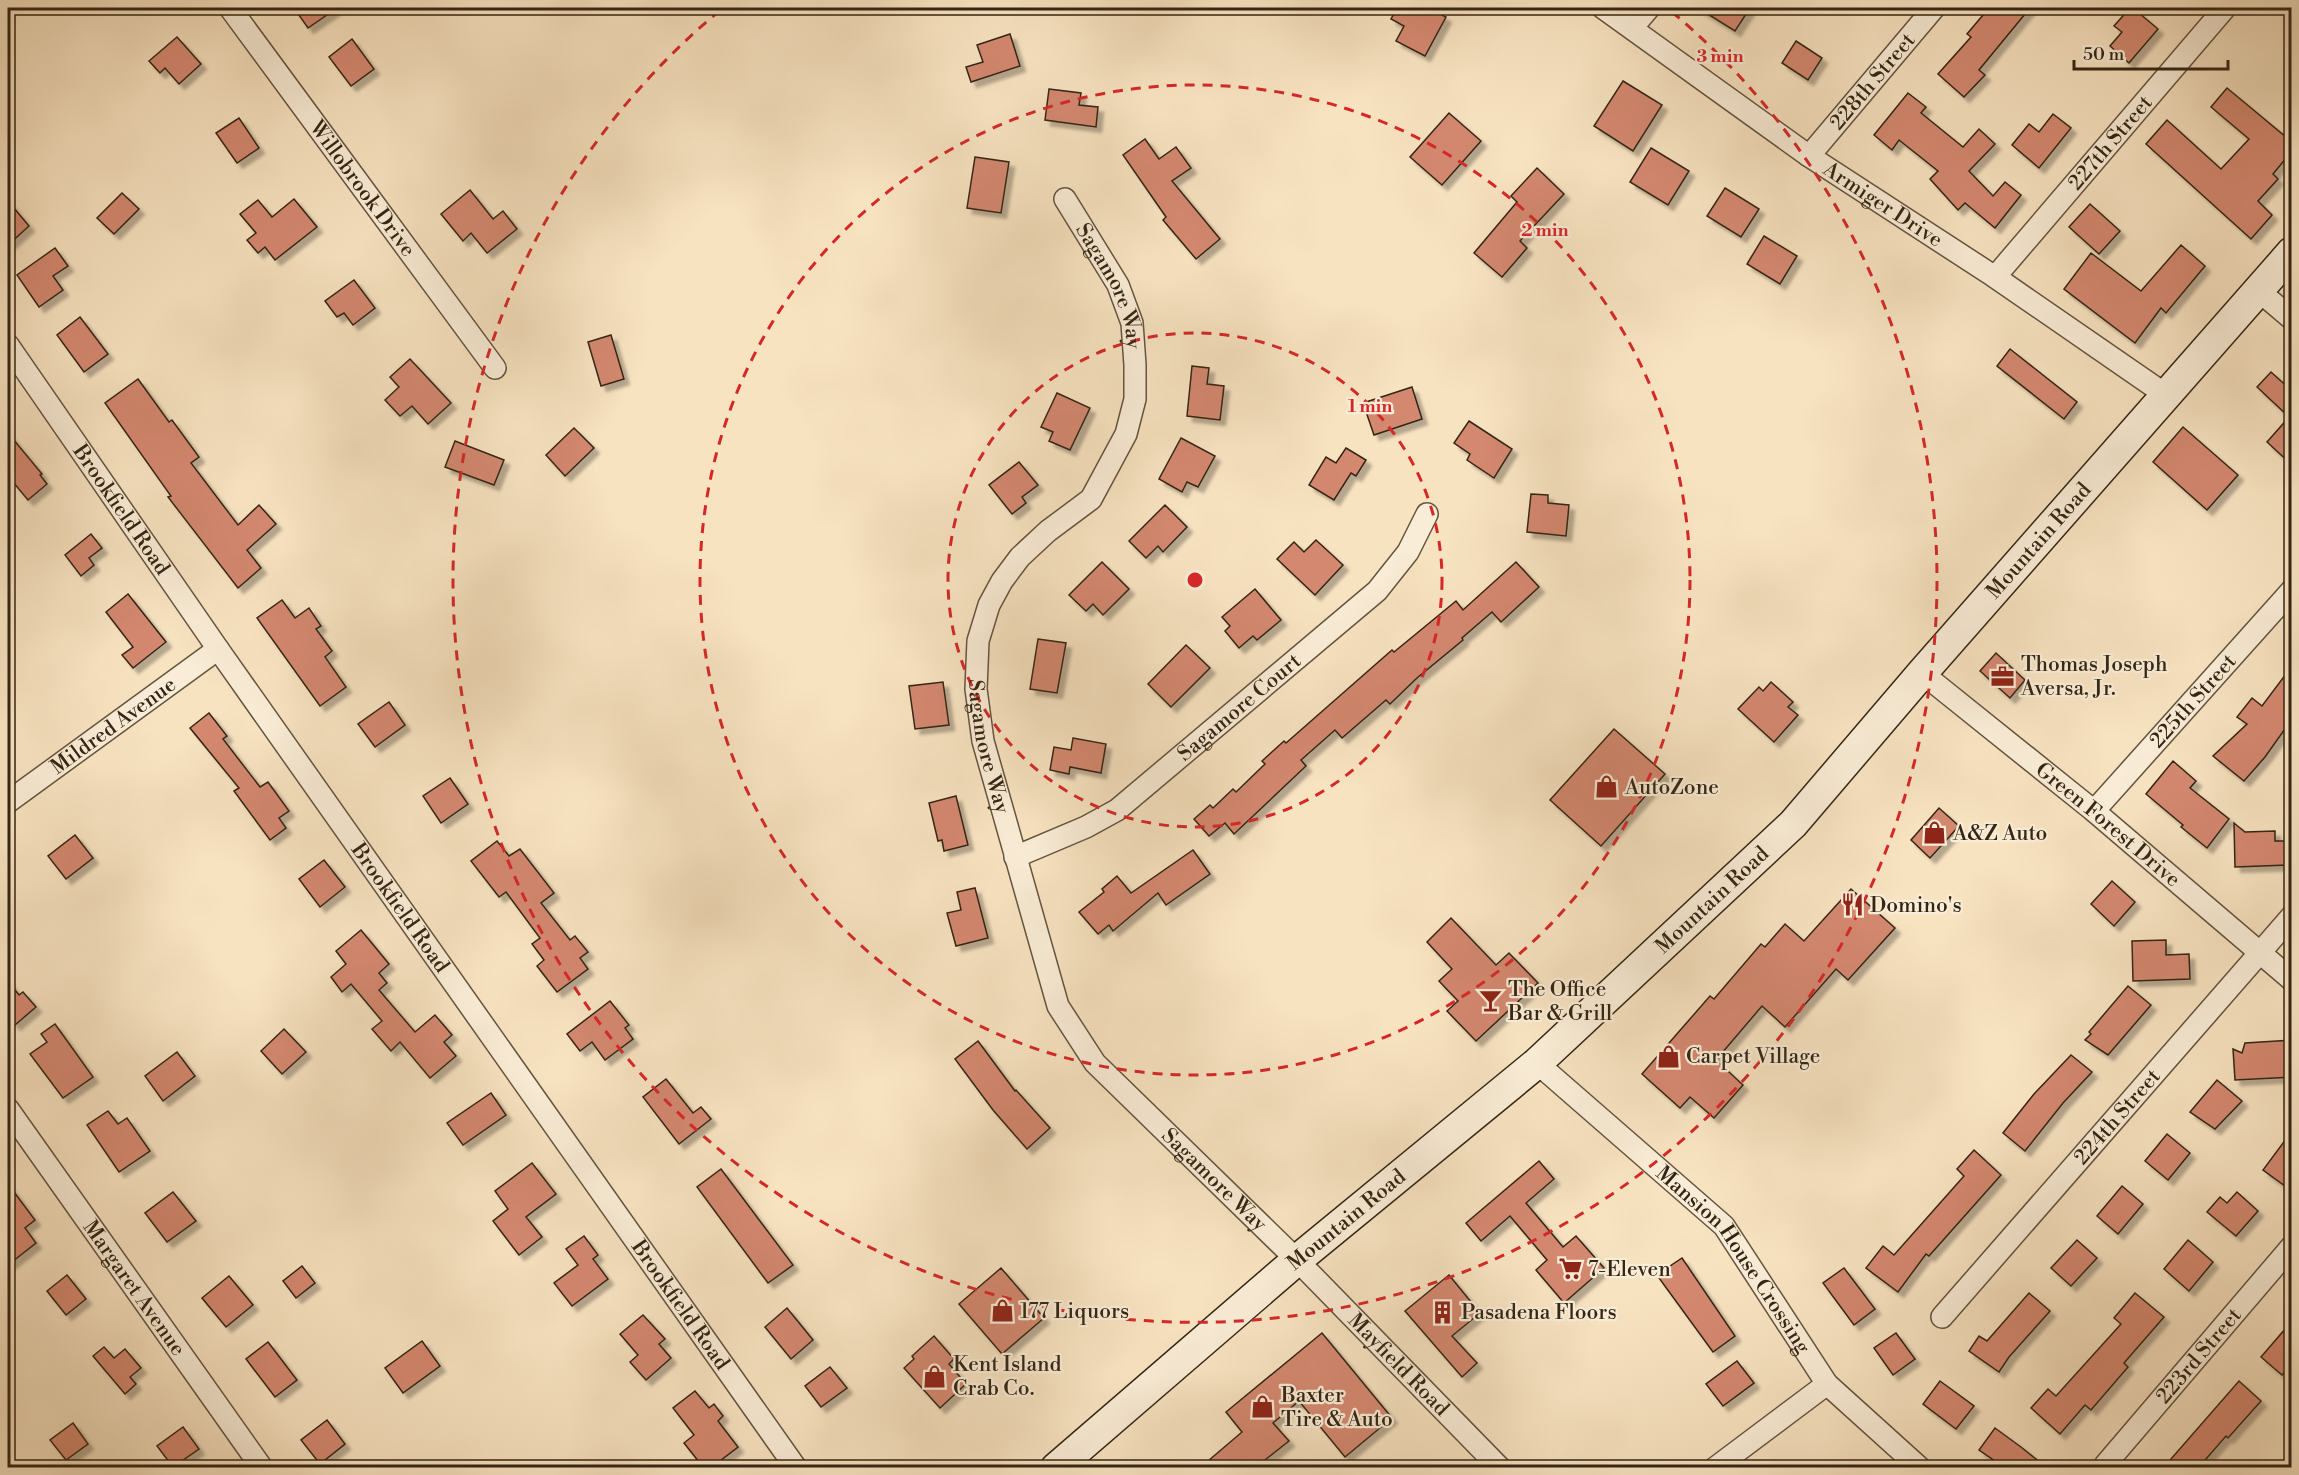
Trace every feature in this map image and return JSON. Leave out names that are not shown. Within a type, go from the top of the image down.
[{"type":"main road","name":"Mountain Road","points":[[1056,1467],[1297,1260],[1537,1063],[1793,824],[2292,252]]},
{"type":"street","name":"Willobrook Drive","points":[[230,8],[495,368]]},
{"type":"street","name":"Armiger Drive","points":[[1603,8],[1809,156],[1995,277],[2166,395]]},
{"type":"street","points":[[1632,28],[1649,8]]},
{"type":"street","name":"228th Street","points":[[1809,156],[1934,8]]},
{"type":"street","name":"227th Street","points":[[1995,277],[2225,8]]},
{"type":"street","name":"Sagamore Way","points":[[1065,199],[1118,285],[1132,323],[1135,399],[1126,434],[1091,499],[1048,531],[1020,557],[1002,580],[989,605],[978,641],[976,689],[983,741],[1058,1006],[1095,1063],[1297,1260]]},
{"type":"street","points":[[2259,291],[2292,319]]},
{"type":"street","name":"Brookfield Road","points":[[8,345],[218,649],[796,1467]]},
{"type":"street","name":"Sagamore Court","points":[[1015,857],[1086,827],[1117,810],[1377,591],[1407,552],[1427,514]]},
{"type":"street","name":"225th Street","points":[[2094,811],[2292,590]]},
{"type":"street","name":"Mildred Avenue","points":[[8,802],[218,649]]},
{"type":"street","name":"Green Forest Drive","points":[[1922,674],[2094,811],[2292,980]]},
{"type":"street","name":"224th Street","points":[[1942,1317],[2292,916]]},
{"type":"street","name":"Mansion House Crossing","points":[[1537,1063],[1724,1226],[1827,1384],[1920,1467]]},
{"type":"street","name":"Margaret Avenue","points":[[8,1109],[262,1467]]},
{"type":"street","name":"223rd Street","points":[[2104,1465],[2292,1246]]},
{"type":"street","name":"Mayfield Road","points":[[1297,1260],[1500,1467]]},
{"type":"street","points":[[1715,1467],[1827,1384]]},
{"type":"building","points":[[294,8],[337,8],[308,28]]},
{"type":"building","points":[[1397,8],[1429,8],[1446,17],[1425,56],[1396,41],[1404,26],[1391,19]]},
{"type":"building","points":[[1698,8],[1750,8],[1735,31]]},
{"type":"building","points":[[1989,8],[2030,8],[1979,70],[1985,75],[1964,97],[1938,74],[1971,37],[1967,34]]},
{"type":"building","points":[[2130,8],[2133,8],[2158,29],[2129,63],[2110,46],[2122,32],[2114,26]]},
{"type":"building","points":[[1010,34],[1020,66],[971,82],[966,67],[983,62],[977,45]]},
{"type":"building","points":[[177,37],[201,64],[179,84],[165,68],[160,73],[149,61]]},
{"type":"building","points":[[352,39],[374,69],[351,86],[329,57]]},
{"type":"building","points":[[1796,41],[1822,58],[1808,80],[1782,63]]},
{"type":"building","points":[[1623,81],[1662,105],[1633,151],[1594,126]]},
{"type":"building","points":[[2227,88],[2292,142],[2292,151],[2273,174],[2278,179],[2258,201],[2272,215],[2251,239],[2146,144],[2167,120],[2221,169],[2249,139],[2211,107]]},
{"type":"building","points":[[1049,89],[1081,93],[1079,105],[1098,107],[1096,127],[1045,120]]},
{"type":"building","points":[[1908,93],[1926,107],[1921,113],[1963,147],[1979,129],[1995,144],[1969,171],[1993,196],[2005,182],[2021,195],[1995,228],[1965,203],[1958,210],[1930,179],[1938,171],[1899,140],[1892,150],[1874,135]]},
{"type":"building","points":[[1449,113],[1481,141],[1442,185],[1410,157]]},
{"type":"building","points":[[2053,114],[2071,128],[2039,168],[2012,145],[2029,124],[2039,132]]},
{"type":"building","points":[[239,118],[259,148],[237,163],[216,133]]},
{"type":"building","points":[[1145,139],[1159,159],[1176,147],[1191,168],[1172,181],[1220,239],[1196,259],[1163,220],[1166,217],[1123,155]]},
{"type":"building","points":[[1651,148],[1689,171],[1668,205],[1630,182]]},
{"type":"building","points":[[975,157],[1009,162],[1001,213],[967,208]]},
{"type":"building","points":[[1537,168],[1564,194],[1520,241],[1527,248],[1502,277],[1474,253],[1517,202],[1511,196]]},
{"type":"building","points":[[1725,188],[1759,209],[1741,237],[1707,216]]},
{"type":"building","points":[[470,190],[493,219],[503,211],[517,229],[487,253],[471,233],[463,241],[441,214]]},
{"type":"building","points":[[122,193],[139,209],[114,234],[97,218]]},
{"type":"building","points":[[294,199],[317,227],[275,260],[265,247],[258,253],[247,240],[256,233],[240,214],[258,200],[272,217]]},
{"type":"building","points":[[8,201],[29,226],[8,245]]},
{"type":"building","points":[[2090,204],[2120,231],[2099,254],[2069,227]]},
{"type":"building","points":[[1764,236],[1797,256],[1780,284],[1747,264]]},
{"type":"building","points":[[2181,245],[2205,266],[2166,313],[2161,308],[2135,343],[2064,289],[2091,253],[2141,291]]},
{"type":"building","points":[[55,248],[68,266],[53,276],[63,290],[39,307],[17,275]]},
{"type":"building","points":[[354,280],[375,308],[353,325],[344,313],[337,317],[325,301]]},
{"type":"building","points":[[80,317],[108,354],[84,372],[57,335]]},
{"type":"building","points":[[611,335],[624,379],[601,386],[588,342]]},
{"type":"building","points":[[2010,349],[2077,402],[2064,419],[1997,366]]},
{"type":"building","points":[[410,359],[451,403],[428,424],[412,406],[400,416],[385,400],[399,387],[390,377]]},
{"type":"building","points":[[1192,366],[1209,368],[1207,384],[1224,386],[1220,420],[1187,416]]},
{"type":"building","points":[[2271,372],[2292,391],[2292,465],[2267,442],[2289,417],[2257,387]]},
{"type":"building","points":[[138,379],[169,422],[172,420],[199,457],[191,463],[238,525],[259,505],[276,524],[247,550],[261,568],[238,588],[168,497],[171,496],[105,403]]},
{"type":"building","points":[[1412,387],[1422,419],[1374,435],[1363,403]]},
{"type":"building","points":[[1057,393],[1090,408],[1070,450],[1049,441],[1053,432],[1041,427]]},
{"type":"building","points":[[1469,421],[1512,449],[1494,478],[1467,460],[1470,454],[1454,443]]},
{"type":"building","points":[[2183,427],[2238,475],[2207,510],[2153,462]]},
{"type":"building","points":[[574,428],[594,448],[565,476],[546,455]]},
{"type":"building","points":[[8,433],[42,474],[40,475],[47,484],[28,500],[8,476]]},
{"type":"building","points":[[1181,438],[1215,456],[1198,487],[1187,482],[1182,492],[1159,479]]},
{"type":"building","points":[[455,441],[504,460],[494,485],[445,467]]},
{"type":"building","points":[[1346,448],[1366,460],[1356,476],[1351,473],[1334,500],[1309,485],[1326,457],[1336,463]]},
{"type":"building","points":[[1019,462],[1038,485],[1022,497],[1026,503],[1012,514],[989,485]]},
{"type":"building","points":[[1531,494],[1548,495],[1548,503],[1569,505],[1566,536],[1527,532]]},
{"type":"building","points":[[1165,505],[1187,527],[1163,552],[1158,546],[1146,558],[1129,541]]},
{"type":"building","points":[[91,534],[102,548],[89,558],[94,565],[81,576],[65,555]]},
{"type":"building","points":[[1316,540],[1343,565],[1315,595],[1277,559],[1294,542],[1304,552]]},
{"type":"building","points":[[1102,562],[1129,589],[1103,615],[1093,604],[1086,611],[1069,595]]},
{"type":"building","points":[[1516,562],[1539,587],[1501,622],[1492,612],[1390,704],[1386,700],[1342,738],[1335,730],[1301,760],[1306,766],[1234,834],[1225,823],[1209,836],[1194,819],[1210,805],[1213,808],[1233,789],[1236,792],[1265,764],[1262,761],[1284,741],[1286,743],[1392,650],[1394,652],[1456,601],[1463,610]]},
{"type":"building","points":[[1255,589],[1281,620],[1257,640],[1253,636],[1239,648],[1225,631],[1230,626],[1222,617]]},
{"type":"building","points":[[128,594],[166,642],[133,668],[122,655],[133,647],[106,612]]},
{"type":"building","points":[[282,600],[295,618],[309,608],[321,626],[316,629],[332,651],[325,657],[346,687],[320,706],[257,618]]},
{"type":"building","points":[[1038,639],[1066,643],[1057,693],[1030,689]]},
{"type":"building","points":[[1186,645],[1210,668],[1171,707],[1148,684]]},
{"type":"building","name":"Thomas Joseph Aversa, Jr.","points":[[1996,653],[2025,680],[2010,698],[1980,671]]},
{"type":"building","points":[[2292,666],[2292,719],[2265,757],[2244,781],[2213,756],[2247,724],[2237,717],[2252,698],[2262,706]]},
{"type":"building","points":[[943,682],[949,725],[915,729],[909,686]]},
{"type":"building","points":[[1771,682],[1793,702],[1788,707],[1798,715],[1774,742],[1738,709],[1759,687],[1763,691]]},
{"type":"building","points":[[389,702],[405,725],[375,747],[358,724]]},
{"type":"building","points":[[209,713],[227,736],[223,739],[260,787],[268,782],[289,811],[279,818],[286,828],[270,840],[234,791],[239,788],[190,728]]},
{"type":"building","name":"AutoZone","points":[[1614,729],[1665,774],[1601,846],[1550,800]]},
{"type":"building","points":[[1073,738],[1106,744],[1101,773],[1070,767],[1069,774],[1050,770],[1054,747],[1071,750]]},
{"type":"building","points":[[2173,761],[2196,781],[2190,788],[2229,819],[2207,848],[2146,794]]},
{"type":"building","points":[[450,778],[468,804],[441,823],[423,796]]},
{"type":"building","points":[[956,796],[968,845],[944,851],[942,840],[938,841],[929,803]]},
{"type":"building","name":"A&Z Auto","points":[[1939,808],[1959,826],[1930,858],[1911,840]]},
{"type":"building","points":[[2234,823],[2245,832],[2275,831],[2275,841],[2287,841],[2288,865],[2235,867]]},
{"type":"building","points":[[75,835],[93,858],[66,879],[48,856]]},
{"type":"building","points":[[497,841],[509,856],[520,849],[554,893],[541,903],[570,940],[575,936],[588,952],[580,958],[588,969],[557,992],[537,966],[544,960],[532,944],[540,938],[506,892],[499,897],[471,861]]},
{"type":"building","points":[[1193,850],[1210,874],[1166,905],[1158,893],[1113,931],[1109,925],[1098,934],[1079,912],[1104,892],[1102,889],[1117,876],[1131,893]]},
{"type":"building","points":[[324,860],[345,887],[320,907],[299,879]]},
{"type":"building","points":[[2112,881],[2135,902],[2114,926],[2091,904]]},
{"type":"building","points":[[975,888],[988,938],[956,946],[947,913],[961,910],[957,892]]},
{"type":"building","points":[[1851,889],[1895,928],[1848,980],[1836,969],[1785,1027],[1762,1006],[1716,1060],[1743,1085],[1714,1118],[1690,1097],[1680,1108],[1642,1074],[1710,996],[1714,999],[1761,944],[1765,947],[1785,924],[1804,941]]},
{"type":"building","points":[[1451,918],[1496,965],[1509,953],[1538,983],[1476,1041],[1447,1011],[1458,1001],[1439,981],[1452,969],[1427,942]]},
{"type":"building","points":[[361,930],[389,964],[379,973],[387,983],[379,990],[415,1032],[435,1015],[452,1035],[444,1042],[456,1056],[430,1078],[400,1042],[391,1051],[372,1029],[382,1021],[351,984],[342,992],[331,977],[346,964],[336,951]]},
{"type":"building","points":[[2166,940],[2166,955],[2189,954],[2190,979],[2133,981],[2132,941]]},
{"type":"building","points":[[8,981],[19,995],[23,992],[36,1007],[15,1025],[8,1017]]},
{"type":"building","points":[[2128,986],[2151,1005],[2108,1055],[2085,1040],[2091,1034],[2089,1032]]},
{"type":"building","points":[[610,1001],[629,1025],[625,1028],[633,1039],[605,1060],[592,1042],[580,1051],[567,1034]]},
{"type":"building","points":[[55,1024],[93,1077],[63,1098],[30,1054],[47,1042],[41,1034]]},
{"type":"building","points":[[284,1029],[306,1052],[282,1074],[261,1051]]},
{"type":"building","points":[[2292,1040],[2292,1077],[2235,1080],[2233,1049],[2242,1053],[2245,1043]]},
{"type":"building","points":[[978,1041],[1015,1091],[1050,1128],[1027,1149],[993,1110],[955,1059]]},
{"type":"building","points":[[177,1052],[195,1076],[163,1101],[145,1076]]},
{"type":"building","points":[[2071,1055],[2092,1072],[2063,1103],[2025,1151],[2003,1133],[2034,1094]]},
{"type":"building","points":[[666,1079],[693,1113],[701,1107],[711,1119],[679,1144],[643,1097]]},
{"type":"building","points":[[2217,1080],[2242,1101],[2215,1129],[2190,1112]]},
{"type":"building","points":[[491,1093],[506,1115],[463,1145],[447,1123]]},
{"type":"building","points":[[108,1111],[118,1124],[127,1118],[150,1151],[119,1172],[87,1125]]},
{"type":"building","points":[[2292,1131],[2292,1177],[2285,1186],[2263,1170]]},
{"type":"building","points":[[2167,1134],[2190,1153],[2168,1180],[2145,1161]]},
{"type":"building","points":[[1974,1150],[2001,1175],[1929,1256],[1926,1254],[1898,1292],[1866,1268],[1883,1246],[1894,1255],[1964,1176],[1957,1169]]},
{"type":"building","name":"7-Eleven","points":[[1539,1161],[1554,1179],[1526,1203],[1563,1247],[1576,1236],[1604,1268],[1564,1303],[1536,1270],[1547,1260],[1510,1216],[1481,1241],[1466,1223]]},
{"type":"building","points":[[532,1163],[556,1194],[526,1217],[542,1237],[519,1255],[493,1221],[508,1209],[495,1191]]},
{"type":"building","points":[[721,1169],[793,1265],[768,1283],[697,1187]]},
{"type":"building","points":[[8,1184],[35,1220],[25,1228],[36,1243],[8,1265]]},
{"type":"building","points":[[2122,1186],[2143,1204],[2118,1234],[2097,1216]]},
{"type":"building","points":[[173,1192],[196,1221],[167,1242],[145,1213]]},
{"type":"building","points":[[2237,1192],[2258,1211],[2236,1236],[2207,1212],[2220,1197],[2227,1203]]},
{"type":"building","points":[[584,1236],[598,1255],[593,1259],[608,1279],[572,1306],[554,1283],[578,1265],[566,1249]]},
{"type":"building","points":[[2077,1240],[2097,1258],[2071,1286],[2051,1268]]},
{"type":"building","points":[[2188,1240],[2213,1262],[2189,1291],[2164,1269]]},
{"type":"building","points":[[1682,1258],[1735,1336],[1713,1352],[1659,1278],[1664,1275],[1661,1272]]},
{"type":"building","points":[[302,1266],[315,1283],[296,1298],[283,1281]]},
{"type":"building","name":"177 Liquors","points":[[1001,1268],[1044,1318],[1002,1354],[959,1304]]},
{"type":"building","points":[[1844,1268],[1875,1309],[1854,1325],[1823,1283]]},
{"type":"building","points":[[67,1275],[86,1299],[66,1315],[47,1291]]},
{"type":"building","name":"Pasadena Floors","points":[[1449,1275],[1480,1313],[1452,1336],[1477,1363],[1462,1377],[1405,1311]]},
{"type":"building","points":[[229,1276],[253,1305],[226,1327],[202,1298]]},
{"type":"building","points":[[2029,1293],[2050,1311],[2009,1357],[1999,1372],[1969,1351],[1979,1336],[1987,1341]]},
{"type":"building","points":[[2135,1293],[2164,1317],[2124,1363],[2128,1367],[2091,1410],[2085,1405],[2060,1434],[2031,1408],[2048,1389],[2056,1396],[2121,1324],[2114,1318]]},
{"type":"building","points":[[787,1308],[813,1340],[791,1359],[765,1327]]},
{"type":"building","points":[[643,1315],[665,1339],[659,1344],[671,1358],[646,1380],[630,1362],[638,1355],[620,1334]]},
{"type":"building","points":[[2292,1321],[2292,1364],[2282,1375],[2261,1357]]},
{"type":"building","points":[[1322,1333],[1392,1418],[1345,1457],[1299,1401],[1273,1423],[1289,1441],[1256,1467],[1201,1467],[1242,1432],[1226,1412]]},
{"type":"building","points":[[1896,1333],[1915,1359],[1893,1375],[1874,1348]]},
{"type":"building","name":"Kent Island Crab Co.","points":[[934,1336],[954,1359],[949,1364],[966,1384],[940,1408],[904,1368],[914,1359],[912,1356]]},
{"type":"building","points":[[422,1341],[440,1366],[403,1393],[385,1368]]},
{"type":"building","points":[[268,1342],[297,1380],[275,1397],[246,1359]]},
{"type":"building","points":[[104,1347],[114,1358],[125,1349],[141,1368],[130,1377],[136,1384],[125,1394],[93,1356]]},
{"type":"building","points":[[1737,1361],[1754,1383],[1723,1406],[1706,1384]]},
{"type":"building","points":[[830,1367],[847,1388],[821,1407],[805,1386]]},
{"type":"building","points":[[1940,1381],[1974,1406],[1956,1429],[1923,1404]]},
{"type":"building","points":[[2239,1381],[2261,1401],[2199,1467],[2164,1467]]},
{"type":"building","points":[[695,1391],[709,1408],[714,1404],[723,1416],[718,1421],[738,1447],[712,1467],[703,1467],[684,1443],[694,1435],[673,1408]]},
{"type":"building","points":[[327,1420],[345,1444],[320,1464],[301,1440]]},
{"type":"building","points":[[73,1423],[88,1444],[66,1460],[50,1440]]},
{"type":"building","points":[[183,1427],[199,1449],[173,1467],[157,1446]]},
{"type":"building","points":[[1995,1428],[2046,1467],[2004,1467],[1979,1450]]},
{"type":"place","name":"Thomas Joseph Aversa, Jr.","points":[[2003,676]]},
{"type":"place","name":"AutoZone","points":[[1607,787]]},
{"type":"place","name":"A&Z Auto","points":[[1935,833]]},
{"type":"place","name":"Domino's","points":[[1852,905]]},
{"type":"place","name":"The Office Bar & Grill","points":[[1490,1001]]},
{"type":"place","name":"Carpet Village","points":[[1668,1056]]},
{"type":"place","name":"7-Eleven","points":[[1570,1269]]},
{"type":"place","name":"177 Liquors","points":[[1002,1311]]},
{"type":"place","name":"Pasadena Floors","points":[[1443,1312]]},
{"type":"place","name":"Kent Island Crab Co.","points":[[935,1376]]},
{"type":"place","name":"Baxter Tire & Auto","points":[[1263,1407]]}]
